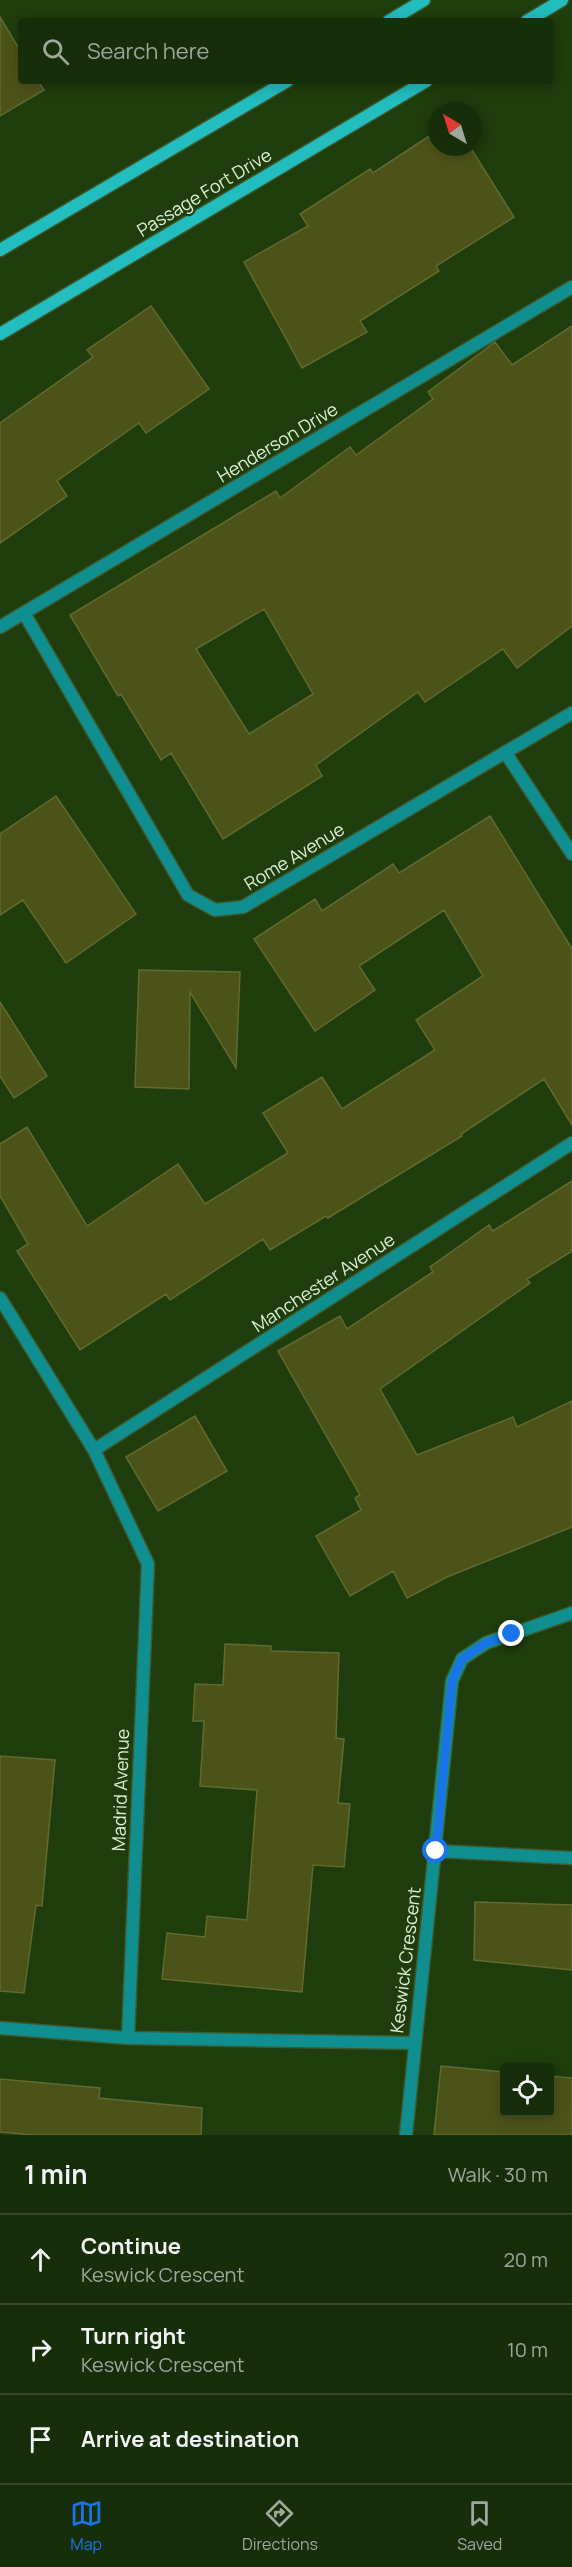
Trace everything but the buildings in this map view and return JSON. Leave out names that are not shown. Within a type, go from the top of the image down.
[{"type":"main road","points":[[394,18],[424,0]]},
{"type":"main road","points":[[532,18],[562,0]]},
{"type":"main road","points":[[0,250],[282,84]]},
{"type":"main road","name":"Passage Fort Drive","points":[[0,334],[421,84]]},
{"type":"street","name":"Henderson Drive","points":[[0,627],[572,287]]},
{"type":"street","name":"Rome Avenue","points":[[24,613],[188,895],[215,910],[243,907],[572,713]]},
{"type":"street","points":[[506,752],[572,854]]},
{"type":"street","name":"Manchester Avenue","points":[[94,1450],[572,1143]]},
{"type":"street","name":"Madrid Avenue","points":[[0,1298],[94,1450],[148,1564],[128,2038]]},
{"type":"street","name":"Keswick Crescent","points":[[406,2135],[436,1851],[447,1709],[452,1681],[462,1659],[486,1643],[572,1614]]},
{"type":"street","points":[[436,1851],[572,1858]]},
{"type":"street","points":[[0,2028],[128,2038],[414,2043]]},
{"type":"route","points":[[436,1851],[447,1709],[452,1681],[462,1659],[486,1643],[512,1634]]}]
